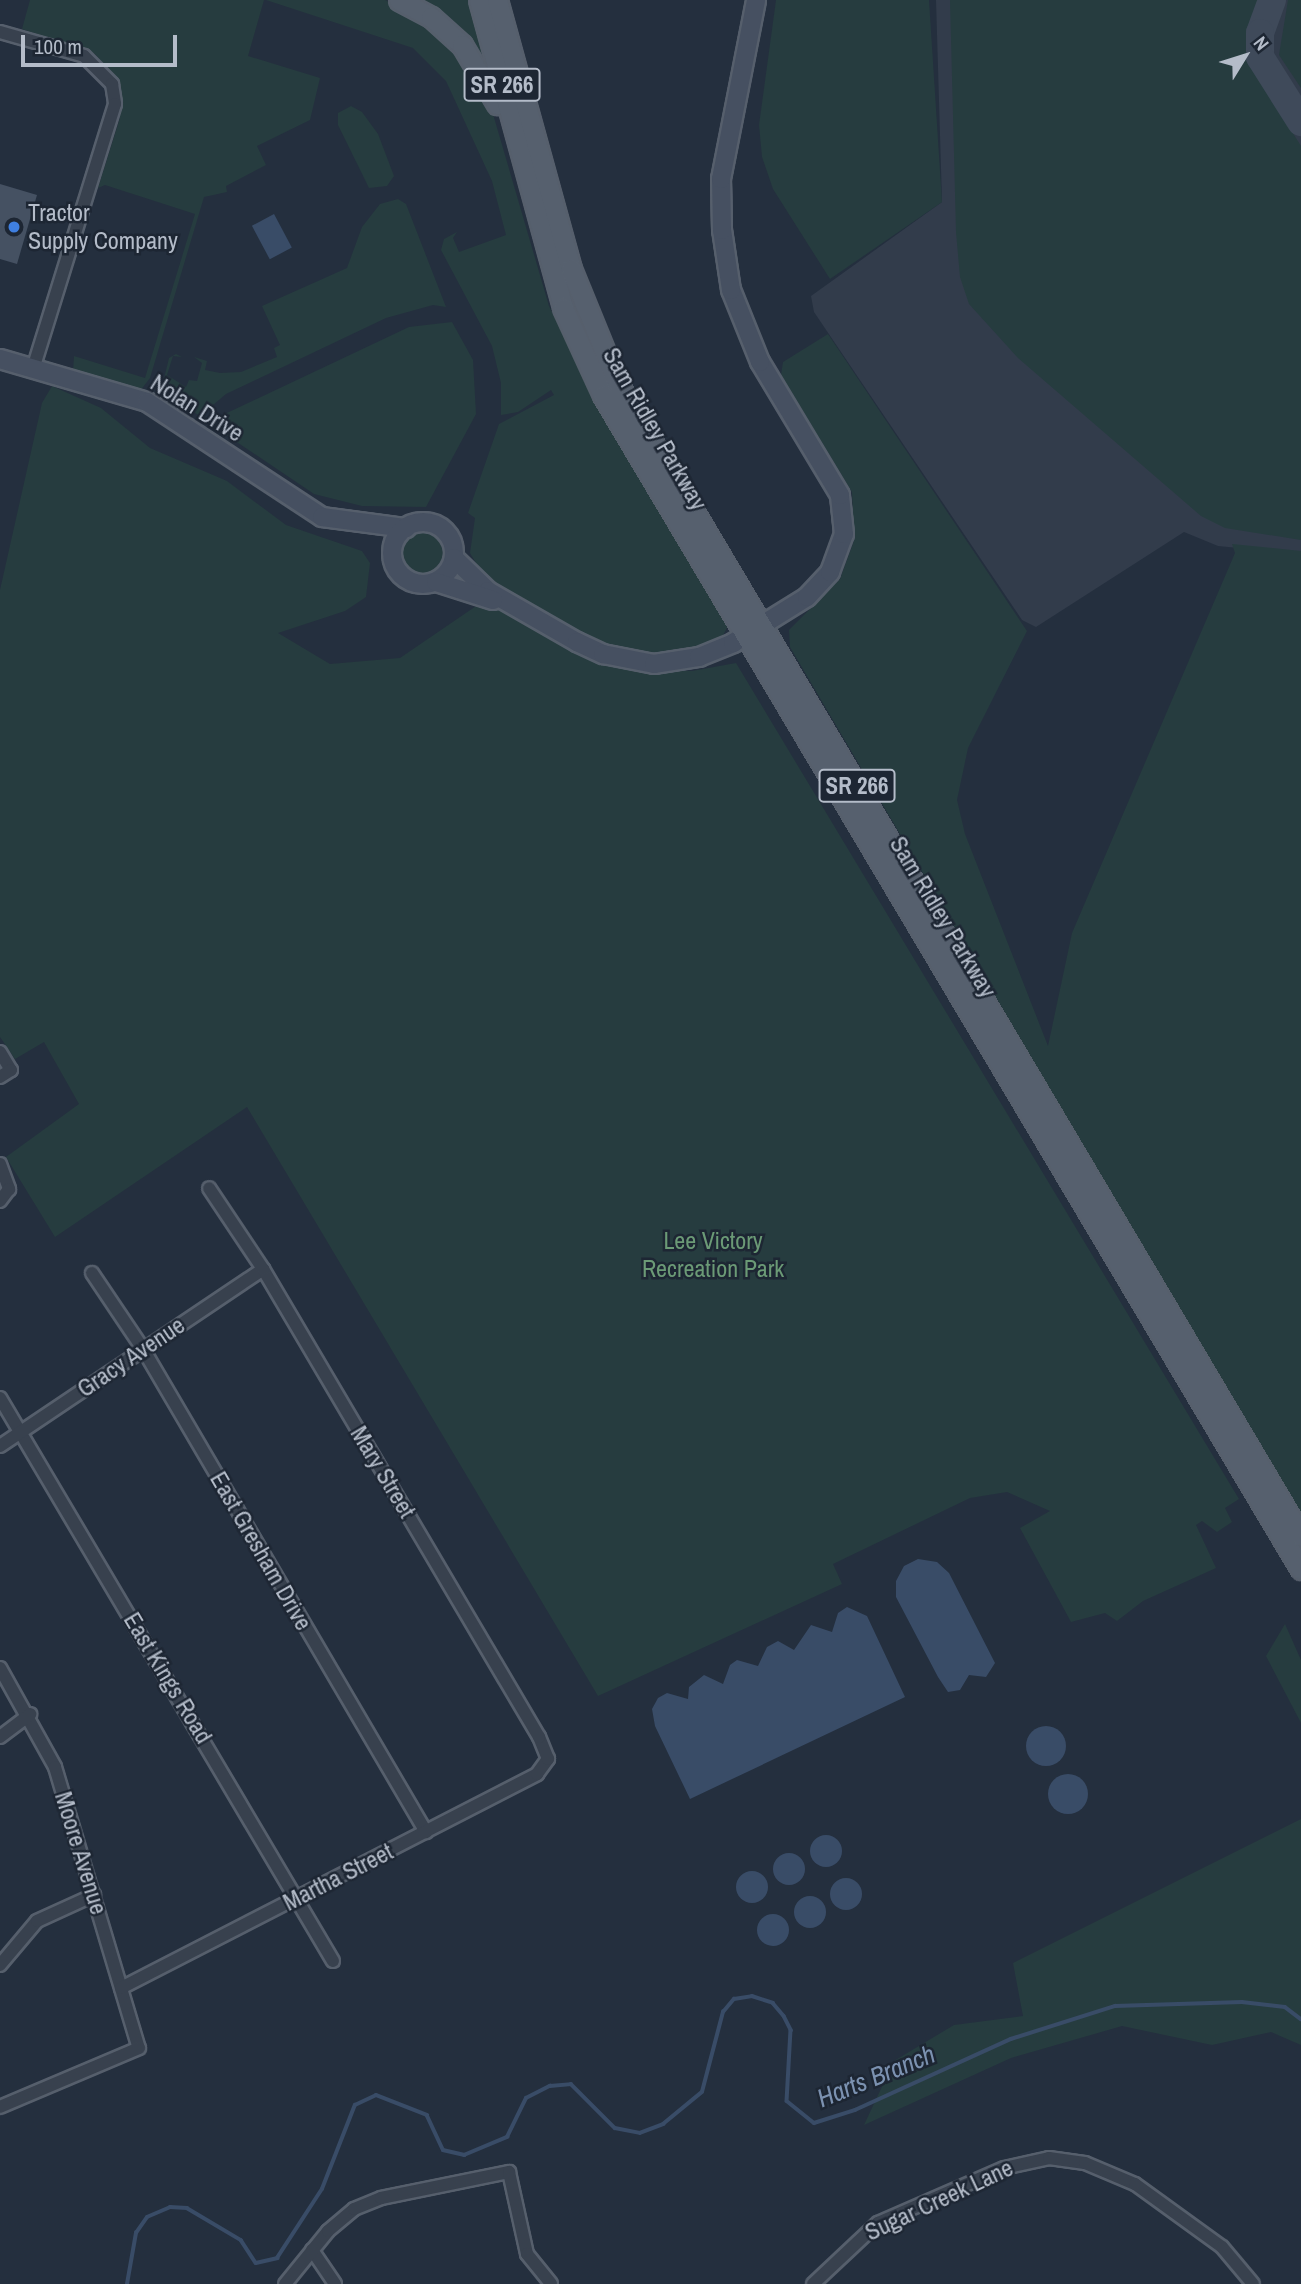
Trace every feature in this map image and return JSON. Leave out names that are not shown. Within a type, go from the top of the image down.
[{"type":"main road","points":[[399,0],[431,17],[462,45],[489,84],[525,170]]},
{"type":"main road","name":"Sam Ridley Parkway","points":[[479,0],[563,309],[603,395],[754,630],[1301,1536]]},
{"type":"main road","name":"Sam Ridley Parkway","points":[[497,0],[590,327],[754,630],[1301,1569]]},
{"type":"street","points":[[509,604],[454,558],[451,539],[439,526],[422,522],[406,527],[392,549],[394,564],[407,580],[436,582],[509,604],[603,654],[642,663],[699,657],[754,630],[807,597],[830,572],[840,553],[845,513],[832,477],[760,362],[731,290],[721,179],[756,0]]},
{"type":"street","points":[[0,32],[84,56],[112,84],[115,104],[33,369]]},
{"type":"street","name":"Nolan Drive","points":[[0,359],[147,402],[306,509],[356,525],[406,527]]},
{"type":"street","name":"Nolan Drive","points":[[356,525],[392,549]]},
{"type":"street","points":[[436,582],[454,558]]},
{"type":"street","points":[[0,1052],[6,1074]]},
{"type":"street","points":[[0,1164],[9,1189],[0,1201]]},
{"type":"street","name":"Mary Street","points":[[209,1188],[263,1269],[540,1737],[548,1759]]},
{"type":"street","name":"Gracy Avenue","points":[[0,1446],[263,1269]]},
{"type":"street","name":"East Gresham Drive","points":[[92,1273],[143,1349],[426,1832]]},
{"type":"street","name":"East Kings Road","points":[[0,1398],[299,1898],[333,1961]]},
{"type":"street","name":"Moore Avenue","points":[[0,1668],[30,1714],[55,1767],[139,2048],[0,2107]]},
{"type":"street","points":[[0,1737],[30,1714]]},
{"type":"street","name":"Martha Street","points":[[121,1988],[537,1774],[548,1759]]},
{"type":"street","points":[[0,1965],[37,1921],[94,1895]]},
{"type":"street","name":"Sugar Creek Lane","points":[[813,2284],[878,2223],[1012,2165],[1049,2158],[1085,2163],[1135,2184],[1222,2247],[1253,2284]]},
{"type":"street","points":[[285,2284],[340,2220],[369,2203],[509,2172],[527,2254],[551,2284]]},
{"type":"street","points":[[312,2250],[335,2284]]},
{"type":"shaded area","points":[[936,0],[1301,0],[1301,554],[1218,546],[1184,532],[1036,627],[1022,620],[814,312],[811,296],[942,202]]},
{"type":"green space","points":[[30,0],[264,0],[248,56],[320,78],[310,120],[257,146],[266,165],[226,186],[227,192],[204,197],[150,378],[140,391],[73,372],[74,356],[145,378],[195,214],[105,185],[98,188],[120,118],[120,82],[95,54],[22,29]]},
{"type":"green space","points":[[266,0],[385,0],[403,7],[438,28],[486,90],[549,306],[596,400],[723,614],[728,626],[720,641],[660,655],[604,646],[476,575],[479,568],[470,553],[475,518],[468,513],[499,424],[554,395],[551,390],[518,412],[501,415],[501,383],[492,346],[441,250],[444,239],[457,232],[453,238],[459,252],[506,235],[492,181],[446,81],[413,48]]},
{"type":"green space","points":[[420,0],[471,0],[487,63],[436,8]]},
{"type":"green space","points":[[776,0],[929,0],[942,202],[830,279],[773,189],[762,157],[759,125]]},
{"type":"green space","points":[[950,0],[1259,0],[1247,41],[1249,64],[1301,146],[1301,540],[1225,528],[1201,516],[1018,358],[969,304],[960,277],[956,232]]},
{"type":"green space","points":[[1288,0],[1301,0],[1301,88],[1279,55]]},
{"type":"green space","points":[[351,106],[362,112],[378,134],[394,176],[387,186],[369,188],[338,125],[338,113]]},
{"type":"green space","points":[[398,199],[406,204],[446,307],[433,305],[386,318],[226,394],[200,416],[161,391],[169,358],[176,354],[182,357],[173,356],[167,375],[186,387],[189,380],[197,381],[202,363],[194,357],[207,361],[205,370],[220,373],[241,372],[277,357],[274,348],[280,345],[262,306],[347,268],[362,227],[380,204]]},
{"type":"green space","points":[[452,322],[473,360],[476,414],[426,507],[362,506],[314,494],[213,426],[214,419],[409,327]]},
{"type":"green space","points":[[828,334],[1027,631],[968,748],[957,800],[965,834],[1048,1046],[1072,933],[1235,553],[1232,544],[1301,551],[1301,1516],[790,647],[789,630],[840,579],[854,541],[852,492],[781,375],[783,362]]},
{"type":"green space","name":"Lee Victory Recreation Park","points":[[52,386],[101,408],[150,448],[227,481],[286,525],[362,551],[370,563],[366,597],[345,611],[278,633],[330,664],[400,658],[482,602],[655,670],[692,671],[736,663],[1239,1499],[1225,1508],[1232,1522],[1217,1532],[1202,1521],[1196,1525],[1216,1568],[1143,1601],[1117,1621],[1105,1613],[1071,1622],[1020,1528],[1050,1511],[1007,1492],[970,1498],[833,1564],[842,1584],[598,1696],[247,1107],[55,1237],[6,1157],[79,1104],[44,1042],[15,1059],[0,1037],[0,590],[42,403]]},
{"type":"green space","points":[[423,531],[438,538],[445,553],[438,568],[423,575],[408,568],[401,553],[408,538]]},
{"type":"green space","points":[[1285,1624],[1301,1660],[1301,1723],[1266,1656]]},
{"type":"green space","points":[[1301,1819],[1301,2045],[1271,2032],[1212,2045],[1122,2026],[1011,2058],[864,2125],[894,2061],[954,2025],[1023,2016],[1013,1963]]},
{"type":"water","points":[[274,214],[292,248],[270,259],[252,226]]},
{"type":"water","points":[[918,1559],[937,1562],[949,1573],[995,1663],[986,1677],[969,1675],[960,1690],[948,1692],[896,1597],[896,1581],[904,1566]]},
{"type":"water","points":[[847,1607],[867,1616],[905,1697],[690,1799],[655,1726],[652,1709],[658,1698],[667,1693],[688,1699],[689,1687],[704,1675],[723,1684],[730,1665],[737,1660],[758,1666],[767,1647],[778,1641],[794,1650],[811,1625],[832,1632],[838,1613]]},
{"type":"water","points":[[1046,1726],[1054,1727],[1060,1732],[1065,1738],[1065,1754],[1060,1760],[1054,1765],[1046,1766],[1038,1765],[1032,1760],[1027,1754],[1026,1746],[1027,1738],[1032,1732],[1038,1727]]},
{"type":"water","points":[[1068,1774],[1076,1775],[1082,1780],[1087,1786],[1087,1802],[1082,1808],[1076,1813],[1068,1814],[1060,1813],[1054,1808],[1049,1802],[1048,1794],[1049,1786],[1054,1780],[1060,1775]]},
{"type":"water","points":[[826,1835],[837,1840],[842,1851],[837,1862],[826,1867],[815,1862],[810,1851],[815,1840]]},
{"type":"water","points":[[789,1853],[800,1858],[805,1869],[800,1880],[789,1885],[778,1880],[773,1869],[778,1858]]},
{"type":"water","points":[[752,1871],[763,1876],[768,1887],[763,1898],[752,1903],[741,1898],[736,1887],[741,1876]]},
{"type":"water","points":[[846,1878],[857,1883],[862,1894],[857,1905],[846,1910],[835,1905],[830,1894],[835,1883]]},
{"type":"water","points":[[810,1896],[821,1901],[826,1912],[821,1923],[810,1928],[799,1923],[794,1912],[799,1901]]},
{"type":"water","points":[[773,1914],[784,1919],[789,1930],[784,1941],[773,1946],[762,1941],[757,1930],[762,1919]]},
{"type":"building","name":"Tractor Supply Company","points":[[0,184],[37,195],[17,264],[0,259]]},
{"type":"waterway","name":"Harts Branch","points":[[127,2284],[136,2233],[147,2217],[170,2207],[187,2208],[241,2240],[256,2263],[277,2258],[322,2189],[355,2105],[376,2095],[427,2115],[443,2150],[464,2155],[507,2137],[526,2098],[550,2086],[571,2084],[615,2128],[640,2133],[663,2124],[702,2092],[723,2012],[734,1999],[752,1996],[773,2003],[784,2016],[791,2030],[787,2101],[814,2123],[855,2110],[1011,2039],[1115,2006],[1242,2002],[1285,2007],[1301,2019]]},
{"type":"taxiway","points":[[1272,0],[1260,33],[1260,57],[1301,122]]},
{"type":"place","name":"Tractor Supply Company","points":[[14,227]]}]
